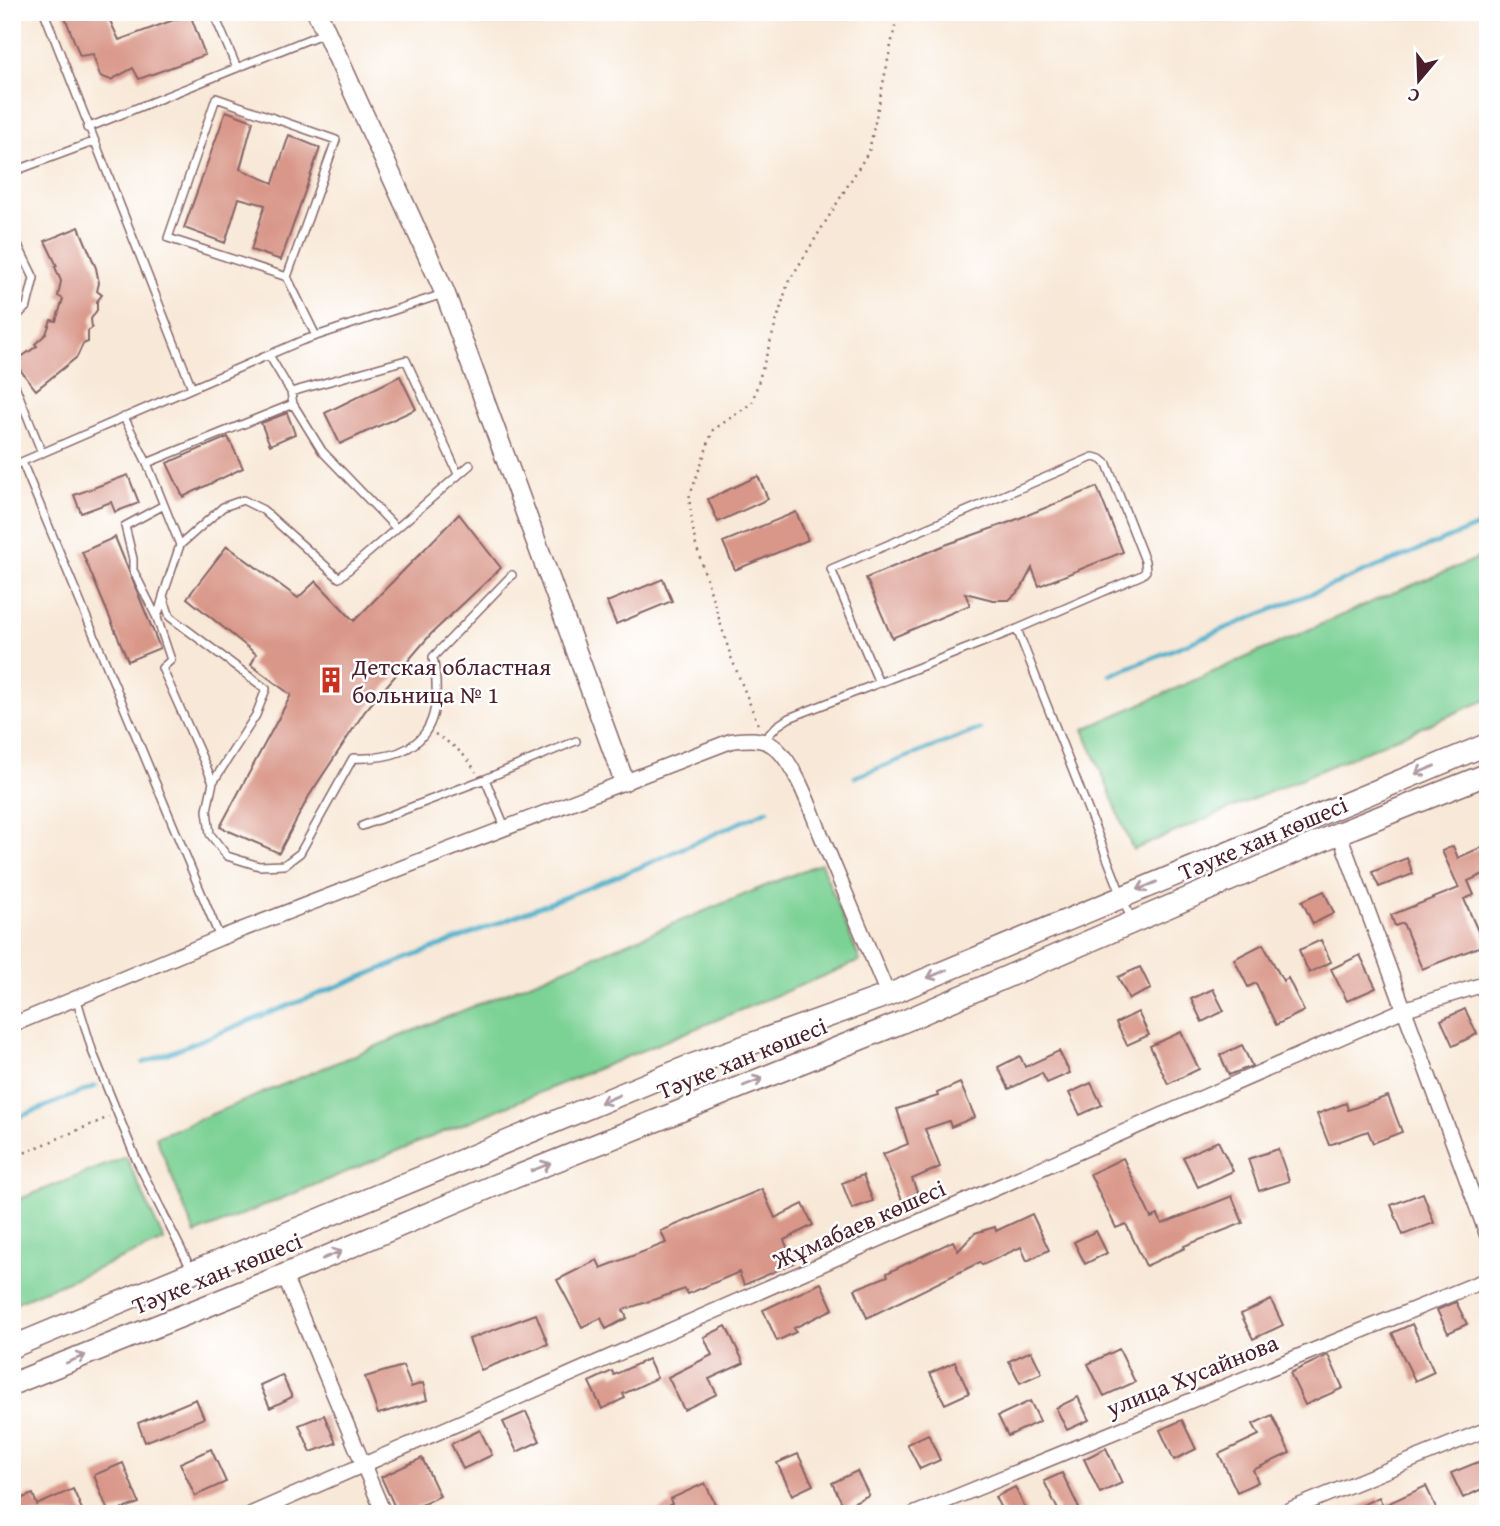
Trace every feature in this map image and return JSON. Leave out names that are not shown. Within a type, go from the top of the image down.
[{"type":"main road","name":"Тәуке хан көшесі","points":[[12,1347],[689,1066],[888,995],[1488,744]]},
{"type":"main road","name":"Тәуке хан көшесі","points":[[12,1384],[900,1023],[1339,833],[1488,774]]},
{"type":"street","points":[[317,12],[444,293],[625,781]]},
{"type":"street","points":[[12,1025],[220,938],[625,781],[732,741],[764,740],[788,761],[813,814],[900,1023]]},
{"type":"street","points":[[1339,833],[1488,1237]]},
{"type":"street","name":"Жұмабаев көшесі","points":[[251,1514],[1405,1009],[1488,983]]},
{"type":"street","points":[[284,1275],[384,1514]]},
{"type":"street","name":"улица Хусайнова","points":[[914,1514],[1488,1279]]},
{"type":"street","points":[[1279,1514],[1488,1429]]},
{"type":"lane","points":[[44,12],[87,128],[192,388]]},
{"type":"lane","points":[[213,12],[237,68]]},
{"type":"lane","points":[[87,128],[325,32]]},
{"type":"lane","points":[[287,277],[336,140],[216,98],[168,238],[287,277],[316,336]]},
{"type":"lane","points":[[12,172],[93,142]]},
{"type":"lane","points":[[12,233],[34,278],[27,306],[12,321]]},
{"type":"lane","points":[[12,466],[316,336],[444,293]]},
{"type":"lane","points":[[269,355],[291,392],[293,404],[322,451],[396,528]]},
{"type":"lane","points":[[291,392],[406,360],[458,474]]},
{"type":"lane","points":[[12,378],[42,453]]},
{"type":"lane","points":[[147,463],[293,404]]},
{"type":"lane","points":[[124,417],[147,463],[180,545]]},
{"type":"lane","points":[[764,740],[789,718],[879,683],[1017,629],[1142,575],[1146,571],[1146,561],[1107,464],[1093,457],[831,569],[879,683]]},
{"type":"lane","points":[[23,462],[220,938]]},
{"type":"lane","points":[[157,618],[180,545],[223,507],[243,500],[263,510],[339,578],[470,465]]},
{"type":"lane","points":[[164,505],[125,526],[133,570],[157,618],[171,660],[162,668],[213,782]]},
{"type":"lane","points":[[163,596],[170,617],[266,689],[256,715],[213,782],[207,810],[210,834],[227,856],[259,866],[284,865],[300,853],[353,758],[377,759],[407,749],[427,730],[435,713],[438,681],[433,657],[512,575]]},
{"type":"lane","points":[[1017,629],[1132,922]]},
{"type":"lane","points":[[362,826],[576,741]]},
{"type":"lane","points":[[483,779],[505,827]]},
{"type":"lane","points":[[77,1000],[93,1053],[136,1159],[194,1273]]},
{"type":"path","points":[[764,740],[731,657],[695,542],[689,498],[713,430],[752,403],[788,283],[869,151],[898,12]]},
{"type":"path","points":[[427,730],[457,747],[483,779]]},
{"type":"path","points":[[12,1158],[118,1113]]},
{"type":"green space","points":[[1488,554],[1488,699],[1133,850],[1084,729],[1374,601]]},
{"type":"green space","points":[[821,863],[860,961],[195,1234],[156,1137]]},
{"type":"green space","points":[[126,1157],[164,1241],[12,1304],[12,1202]]},
{"type":"building","points":[[63,12],[106,12],[119,40],[190,14],[205,55],[139,79],[133,68],[111,80],[100,76],[93,54],[80,56]]},
{"type":"building","points":[[226,111],[253,121],[240,169],[273,183],[289,135],[320,148],[281,260],[251,250],[265,205],[239,198],[225,243],[184,228]]},
{"type":"building","points":[[79,227],[96,268],[99,283],[97,291],[102,295],[91,319],[92,328],[88,331],[88,342],[83,344],[77,357],[36,390],[14,362],[37,346],[35,344],[46,334],[51,320],[56,321],[63,299],[58,296],[61,281],[55,267],[57,266],[45,241]]},
{"type":"building","points":[[400,376],[416,409],[340,444],[325,413]]},
{"type":"building","points":[[287,413],[295,434],[270,445],[261,423]]},
{"type":"building","points":[[228,437],[243,468],[183,497],[167,463]]},
{"type":"building","points":[[128,475],[139,503],[115,512],[111,502],[81,513],[74,495]]},
{"type":"building","points":[[758,476],[768,499],[718,522],[708,499]]},
{"type":"building","points":[[1097,487],[1123,552],[1039,586],[1032,568],[1021,589],[1009,600],[993,600],[965,593],[970,605],[892,638],[866,578]]},
{"type":"building","points":[[796,512],[808,540],[735,570],[723,542]]},
{"type":"building","name":"Детская областная больница № 1","points":[[459,514],[501,568],[431,634],[365,711],[309,796],[279,853],[220,827],[291,695],[251,665],[256,654],[187,598],[227,546],[298,598],[316,581],[354,621]]},
{"type":"building","points":[[115,537],[160,648],[128,661],[82,552]]},
{"type":"building","points":[[663,579],[672,601],[616,624],[607,602]]},
{"type":"building","points":[[1488,844],[1488,872],[1468,881],[1474,895],[1464,899],[1484,945],[1422,969],[1403,923],[1395,926],[1391,915],[1459,888],[1442,851],[1453,846],[1458,858]]},
{"type":"building","points":[[1407,858],[1413,874],[1379,887],[1372,872]]},
{"type":"building","points":[[1324,891],[1334,913],[1313,924],[1302,901]]},
{"type":"building","points":[[1321,940],[1331,962],[1309,973],[1299,950]]},
{"type":"building","points":[[1263,944],[1283,981],[1288,978],[1304,1011],[1276,1025],[1256,983],[1248,987],[1234,959]]},
{"type":"building","points":[[1360,955],[1376,988],[1347,1001],[1331,969]]},
{"type":"building","points":[[1140,967],[1151,989],[1129,999],[1118,977]]},
{"type":"building","points":[[1213,989],[1224,1011],[1202,1022],[1191,999]]},
{"type":"building","points":[[1465,1009],[1477,1034],[1453,1046],[1441,1020]]},
{"type":"building","points":[[1138,1012],[1149,1035],[1127,1045],[1116,1023]]},
{"type":"building","points":[[1181,1032],[1199,1069],[1168,1084],[1150,1046]]},
{"type":"building","points":[[1242,1045],[1252,1066],[1229,1075],[1220,1055]]},
{"type":"building","points":[[1059,1051],[1070,1073],[1047,1083],[1042,1073],[1009,1089],[998,1067],[1020,1056],[1025,1067]]},
{"type":"building","points":[[960,1083],[975,1117],[951,1127],[949,1121],[925,1129],[940,1167],[912,1179],[919,1196],[903,1203],[883,1154],[908,1144],[897,1109],[938,1096],[937,1093]]},
{"type":"building","points":[[1091,1083],[1102,1105],[1080,1115],[1069,1093]]},
{"type":"building","points":[[1388,1096],[1402,1132],[1373,1143],[1368,1131],[1329,1145],[1317,1114],[1346,1103],[1348,1110]]},
{"type":"building","points":[[1218,1141],[1233,1171],[1198,1187],[1183,1157]]},
{"type":"building","points":[[1278,1149],[1289,1181],[1259,1191],[1248,1159]]},
{"type":"building","points":[[1123,1158],[1151,1218],[1158,1215],[1162,1224],[1232,1196],[1243,1223],[1184,1246],[1185,1248],[1146,1266],[1126,1224],[1116,1228],[1090,1174]]},
{"type":"building","points":[[863,1175],[873,1201],[852,1209],[842,1183]]},
{"type":"building","points":[[762,1189],[775,1218],[803,1204],[813,1225],[784,1240],[794,1263],[744,1285],[739,1272],[688,1294],[685,1289],[623,1310],[627,1318],[606,1329],[601,1318],[582,1327],[557,1280],[597,1260],[601,1268],[666,1243],[661,1231]]},
{"type":"building","points":[[1423,1193],[1434,1223],[1403,1235],[1391,1205]]},
{"type":"building","points":[[1032,1214],[1049,1250],[1027,1261],[1021,1247],[982,1265],[980,1262],[867,1318],[855,1289],[888,1276],[887,1273],[953,1241],[958,1251],[975,1233],[995,1227],[996,1231]]},
{"type":"building","points":[[1096,1231],[1107,1253],[1085,1264],[1074,1242]]},
{"type":"building","points":[[821,1283],[833,1309],[794,1328],[796,1332],[777,1341],[763,1310]]},
{"type":"building","points":[[1271,1300],[1283,1325],[1253,1339],[1241,1314]]},
{"type":"building","points":[[1456,1302],[1467,1324],[1448,1333],[1437,1310]]},
{"type":"building","points":[[536,1314],[548,1344],[481,1370],[469,1339]]},
{"type":"building","points":[[1412,1324],[1434,1372],[1415,1381],[1392,1333]]},
{"type":"building","points":[[726,1326],[744,1363],[709,1379],[717,1394],[684,1410],[668,1377],[712,1355],[704,1337]]},
{"type":"building","points":[[1119,1349],[1135,1382],[1104,1396],[1088,1364]]},
{"type":"building","points":[[1031,1351],[1042,1373],[1020,1383],[1009,1361]]},
{"type":"building","points":[[1328,1355],[1343,1388],[1305,1405],[1290,1373]]},
{"type":"building","points":[[648,1359],[657,1378],[623,1394],[625,1398],[602,1409],[589,1382],[612,1371],[614,1375]]},
{"type":"building","points":[[955,1362],[969,1393],[945,1404],[930,1373]]},
{"type":"building","points":[[403,1366],[411,1387],[423,1383],[427,1400],[378,1414],[365,1377]]},
{"type":"building","points":[[282,1375],[292,1397],[270,1408],[260,1385]]},
{"type":"building","points":[[1078,1397],[1089,1420],[1067,1430],[1056,1408]]},
{"type":"building","points":[[196,1399],[204,1418],[145,1442],[138,1423]]},
{"type":"building","points":[[1030,1401],[1040,1421],[1008,1436],[998,1416]]},
{"type":"building","points":[[526,1412],[540,1441],[517,1452],[503,1422]]},
{"type":"building","points":[[324,1415],[336,1443],[311,1452],[299,1425]]},
{"type":"building","points":[[1272,1415],[1290,1453],[1253,1470],[1258,1482],[1237,1492],[1219,1454],[1259,1435],[1253,1424]]},
{"type":"building","points":[[1182,1420],[1196,1449],[1174,1460],[1160,1430]]},
{"type":"building","points":[[480,1430],[492,1455],[463,1469],[451,1444]]},
{"type":"building","points":[[928,1434],[940,1460],[920,1469],[907,1444]]},
{"type":"building","points":[[1106,1448],[1122,1483],[1100,1493],[1084,1459]]},
{"type":"building","points":[[211,1449],[226,1482],[195,1496],[180,1463]]},
{"type":"building","points":[[798,1454],[813,1485],[792,1495],[777,1463]]},
{"type":"building","points":[[422,1458],[440,1496],[398,1514],[381,1477]]},
{"type":"building","points":[[1488,1458],[1488,1486],[1463,1498],[1451,1473]]},
{"type":"building","points":[[123,1463],[139,1503],[109,1514],[94,1475]]},
{"type":"building","points":[[857,1471],[869,1495],[844,1507],[832,1483]]},
{"type":"building","points":[[1062,1473],[1079,1508],[1066,1514],[1060,1514],[1044,1481]]},
{"type":"building","points":[[705,1483],[720,1514],[651,1514],[672,1504],[670,1499]]},
{"type":"building","points":[[1426,1486],[1439,1514],[1343,1514],[1379,1497],[1383,1506]]},
{"type":"building","points":[[1015,1487],[1028,1514],[1004,1514],[995,1497]]},
{"type":"building","points":[[73,1489],[84,1514],[12,1514],[12,1502],[33,1494],[37,1505]]},
{"type":"waterway","points":[[1110,675],[1488,522]]},
{"type":"waterway","points":[[855,777],[980,729]]},
{"type":"waterway","points":[[143,1063],[638,868],[768,810]]},
{"type":"waterway","points":[[12,1120],[96,1086]]},
{"type":"place","name":"Детская областная больница № 1","points":[[331,680]]}]
